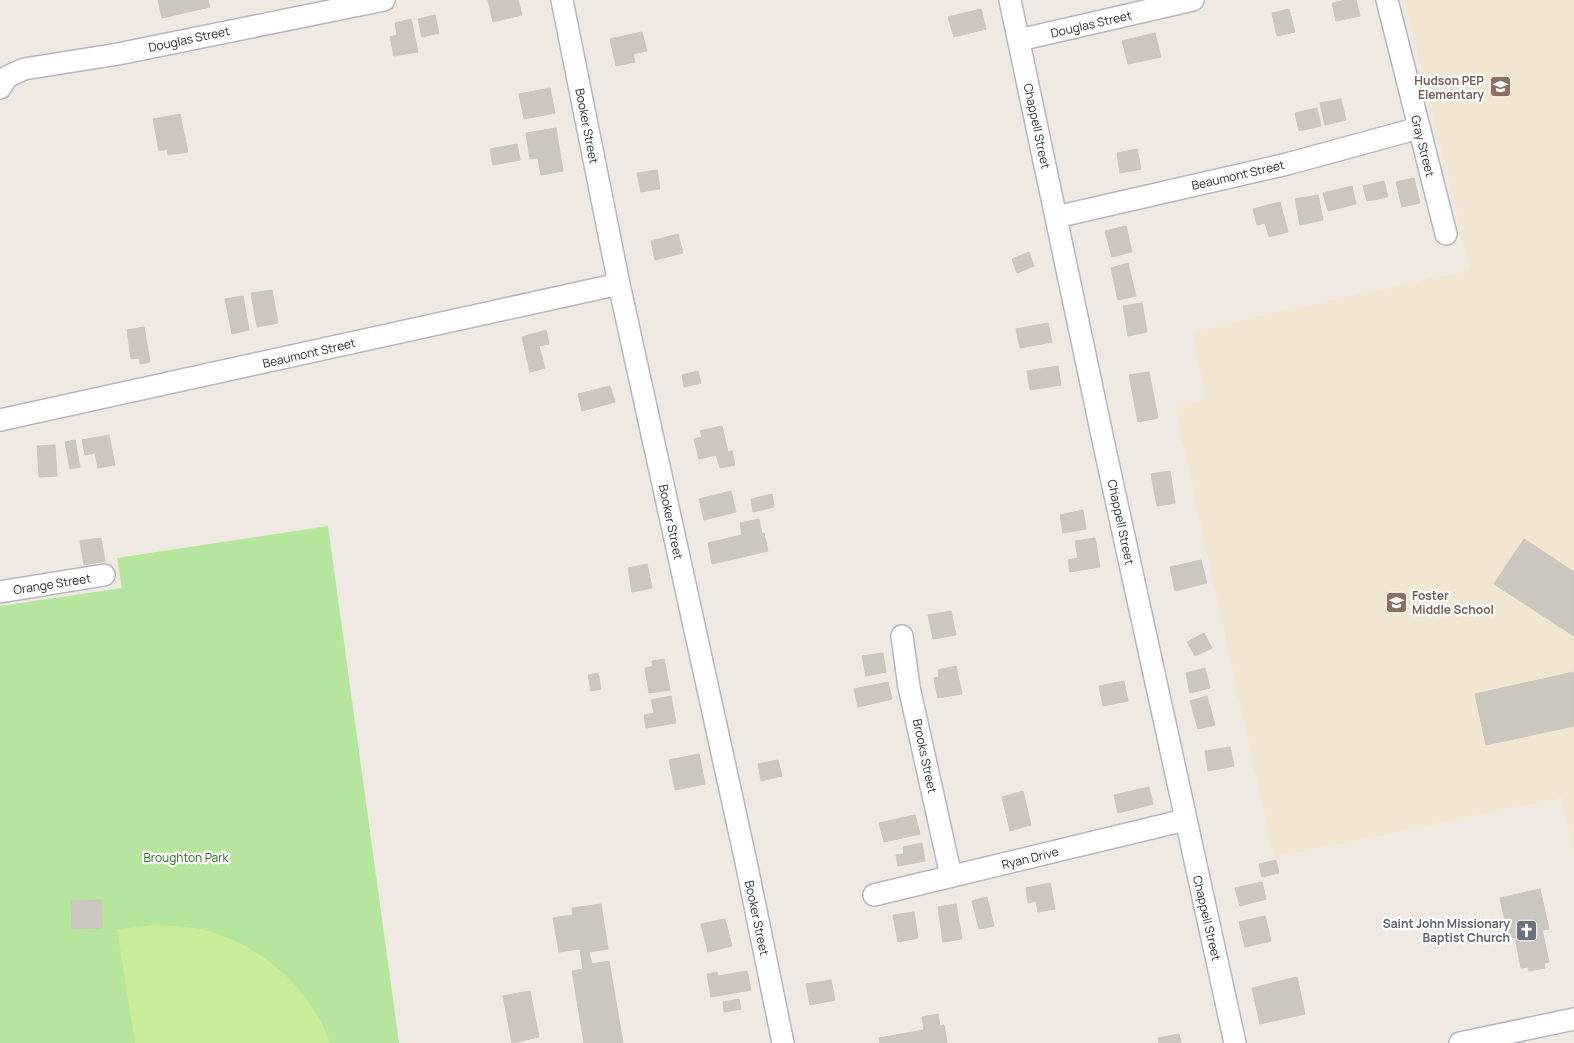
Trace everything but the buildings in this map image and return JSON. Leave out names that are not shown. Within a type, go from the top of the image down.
[{"type":"street","name":"Douglas Street","points":[[0,88],[7,77],[24,69],[118,54],[384,0]]},
{"type":"street","name":"Booker Street","points":[[562,0],[619,284],[784,1043]]},
{"type":"street","name":"Chappell Street","points":[[1010,0],[1185,820],[1235,1043]]},
{"type":"street","name":"Douglas Street","points":[[1019,40],[1193,0]]},
{"type":"street","name":"Gray Street","points":[[1387,0],[1446,234]]},
{"type":"street","name":"Beaumont Street","points":[[1056,217],[1287,164],[1419,128]]},
{"type":"street","name":"Beaumont Street","points":[[0,420],[619,284]]},
{"type":"street","name":"Orange Street","points":[[0,592],[104,575]]},
{"type":"street","name":"Brooks Street","points":[[902,636],[909,687],[951,876]]},
{"type":"street","name":"Ryan Drive","points":[[874,895],[1185,820]]},
{"type":"street","points":[[1460,1043],[1574,1019]]},
{"type":"shaded area","name":"Foster Middle School","points":[[1405,0],[1574,0],[1574,854],[1562,798],[1274,857],[1175,406],[1207,399],[1192,331],[1470,270]]},
{"type":"green space","name":"Broughton Park","points":[[328,526],[399,1043],[0,1043],[0,606],[122,588],[117,558]]},
{"type":"green space","points":[[155,925],[190,927],[212,932],[232,939],[268,960],[284,974],[311,1005],[322,1023],[330,1043],[135,1043],[117,929]]},
{"type":"place","name":"Hudson PEP Elementary","points":[[1500,87]]},
{"type":"place","name":"Foster Middle School","points":[[1396,602]]},
{"type":"place","name":"Saint John Missionary Baptist Church","points":[[1526,930]]}]
